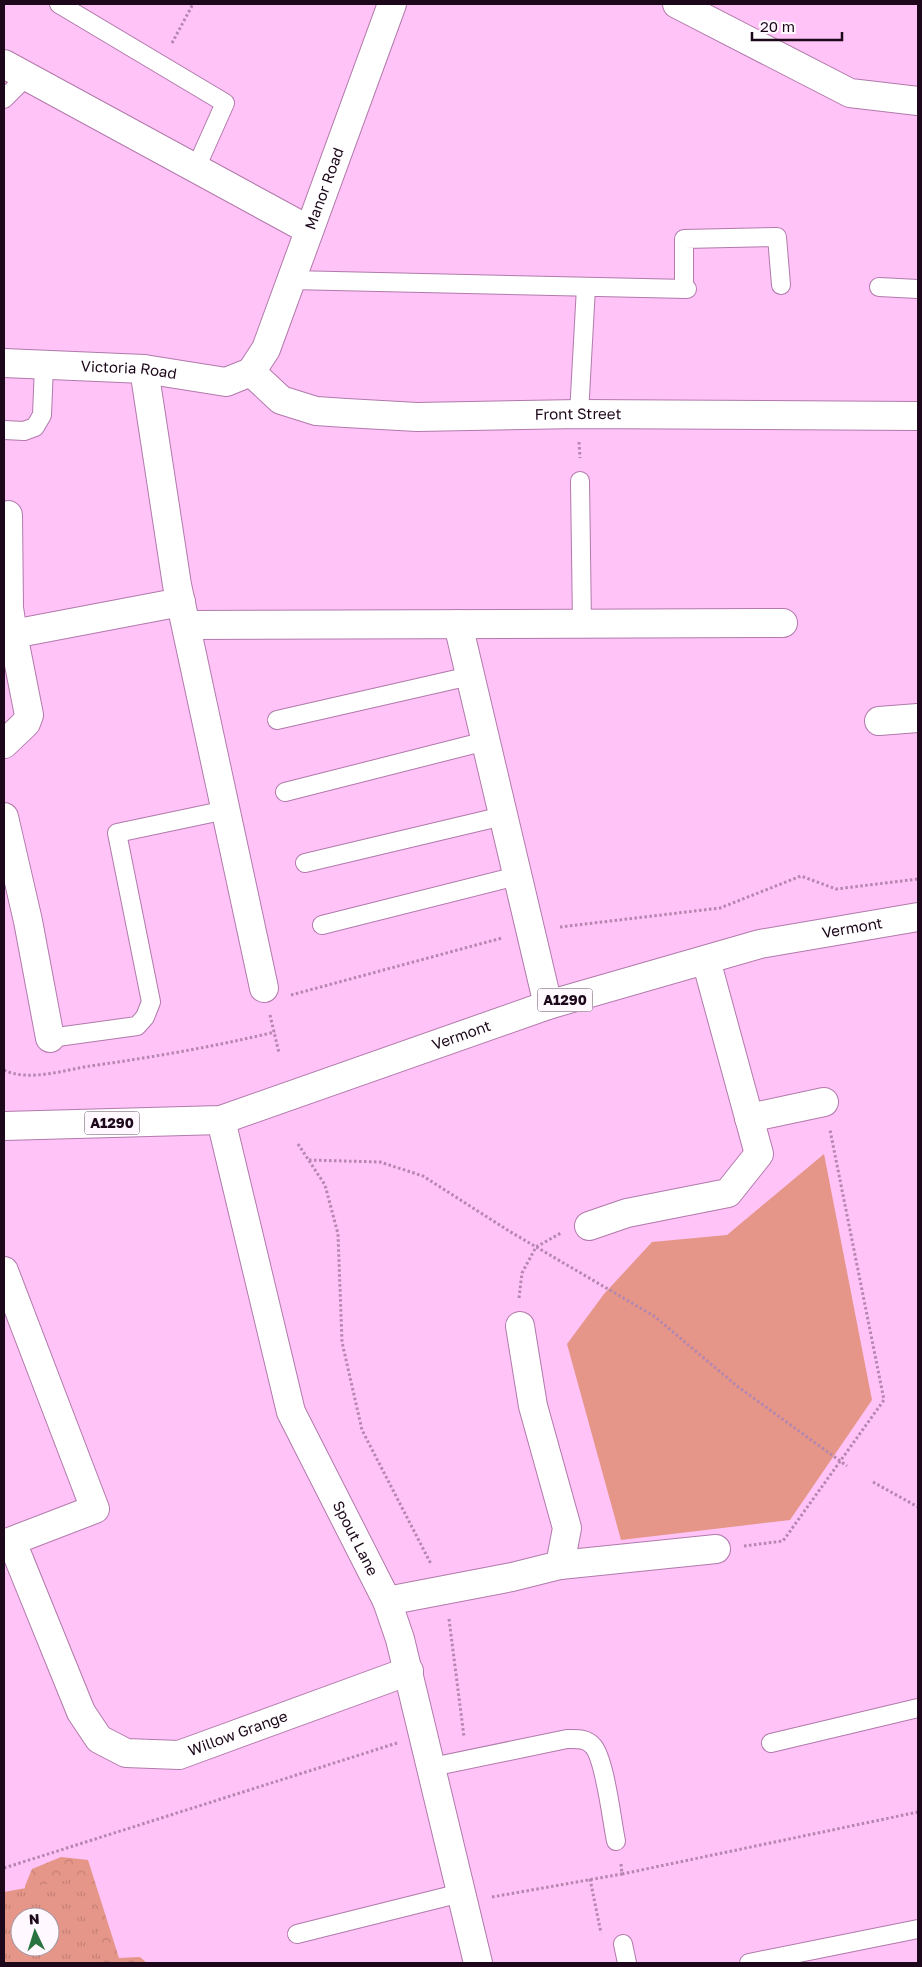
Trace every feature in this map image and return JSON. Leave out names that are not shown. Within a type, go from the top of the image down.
[{"type":"street","name":"Manor Road","points":[[252,372],[266,349],[392,4]]},
{"type":"street","points":[[677,4],[850,93],[918,101]]},
{"type":"street","points":[[15,70],[310,230]]},
{"type":"street","name":"Victoria Road","points":[[4,363],[144,370],[226,382],[252,372]]},
{"type":"street","points":[[144,370],[182,604],[265,995]]},
{"type":"street","name":"Front Street","points":[[252,372],[281,400],[316,411],[417,417],[579,414],[918,416]]},
{"type":"street","points":[[4,744],[22,727],[29,714],[9,608],[8,516]]},
{"type":"street","points":[[13,634],[182,604],[458,624],[783,623]]},
{"type":"street","points":[[458,624],[548,1005]]},
{"type":"street","points":[[879,721],[918,718]]},
{"type":"street","points":[[4,817],[28,921],[50,1038]]},
{"type":"street","name":"Vermont","points":[[4,1126],[221,1120],[548,1005],[760,944],[918,917]]},
{"type":"street","points":[[589,1226],[627,1213],[728,1193],[760,1154],[706,960]]},
{"type":"street","points":[[749,1118],[824,1102]]},
{"type":"street","name":"Spout Lane","points":[[221,1120],[291,1412],[386,1601],[409,1671],[478,1963]]},
{"type":"street","points":[[4,1271],[95,1509],[8,1543]]},
{"type":"street","points":[[520,1326],[533,1406],[567,1528],[560,1564]]},
{"type":"street","name":"Willow Grange","points":[[8,1543],[81,1712],[100,1739],[126,1753],[179,1755],[409,1671]]},
{"type":"street","points":[[386,1601],[445,1590],[560,1564],[716,1549]]},
{"type":"lane","points":[[59,4],[224,103],[196,168]]},
{"type":"lane","points":[[4,99],[15,70]]},
{"type":"lane","points":[[291,280],[685,289],[684,240],[777,237],[781,285]]},
{"type":"lane","points":[[579,414],[586,287]]},
{"type":"lane","points":[[880,288],[918,288]]},
{"type":"lane","points":[[4,430],[24,430],[35,427],[42,415],[44,365]]},
{"type":"lane","points":[[580,481],[582,624]]},
{"type":"lane","points":[[277,720],[470,676]]},
{"type":"lane","points":[[285,792],[486,741]]},
{"type":"lane","points":[[50,1038],[137,1026],[145,1017],[151,1002],[117,833],[226,810]]},
{"type":"lane","points":[[305,863],[503,816]]},
{"type":"lane","points":[[322,925],[517,876]]},
{"type":"lane","points":[[771,1743],[918,1708]]},
{"type":"lane","points":[[432,1767],[568,1738],[582,1739],[593,1746],[601,1761],[616,1841]]},
{"type":"lane","points":[[297,1934],[462,1898]]},
{"type":"lane","points":[[749,1963],[918,1930]]},
{"type":"lane","points":[[623,1944],[627,1963]]},
{"type":"path","points":[[160,64],[193,4]]},
{"type":"path","points":[[579,414],[580,481]]},
{"type":"path","points":[[279,1053],[265,995],[530,930],[720,908],[801,876],[836,889],[918,878]]},
{"type":"path","points":[[4,1070],[26,1075],[66,1070],[195,1051],[274,1032]]},
{"type":"path","points":[[716,1549],[783,1541],[884,1400],[824,1102]]},
{"type":"path","points":[[298,1144],[325,1185],[338,1234],[342,1342],[362,1430],[445,1590],[467,1760]]},
{"type":"path","points":[[309,1160],[380,1162],[423,1176],[536,1247],[654,1316],[737,1386],[847,1466]]},
{"type":"path","points":[[520,1326],[519,1298],[522,1273],[536,1247]]},
{"type":"path","points":[[873,1482],[918,1507]]},
{"type":"path","points":[[4,1868],[423,1735]]},
{"type":"path","points":[[462,1898],[622,1874],[918,1812]]},
{"type":"path","points":[[616,1841],[622,1874]]},
{"type":"path","points":[[590,1879],[604,1948],[623,1944]]},
{"type":"green space","points":[[824,1154],[872,1400],[790,1520],[621,1540],[567,1344],[604,1294],[652,1242],[727,1235]]},
{"type":"green space","points":[[61,1857],[88,1860],[119,1958],[140,1957],[147,1963],[41,1963],[44,1957],[60,1957],[60,1907],[25,1907],[25,1886],[32,1869]]},
{"type":"green space","points":[[91,1876],[101,1963],[4,1963],[4,1892]]}]
